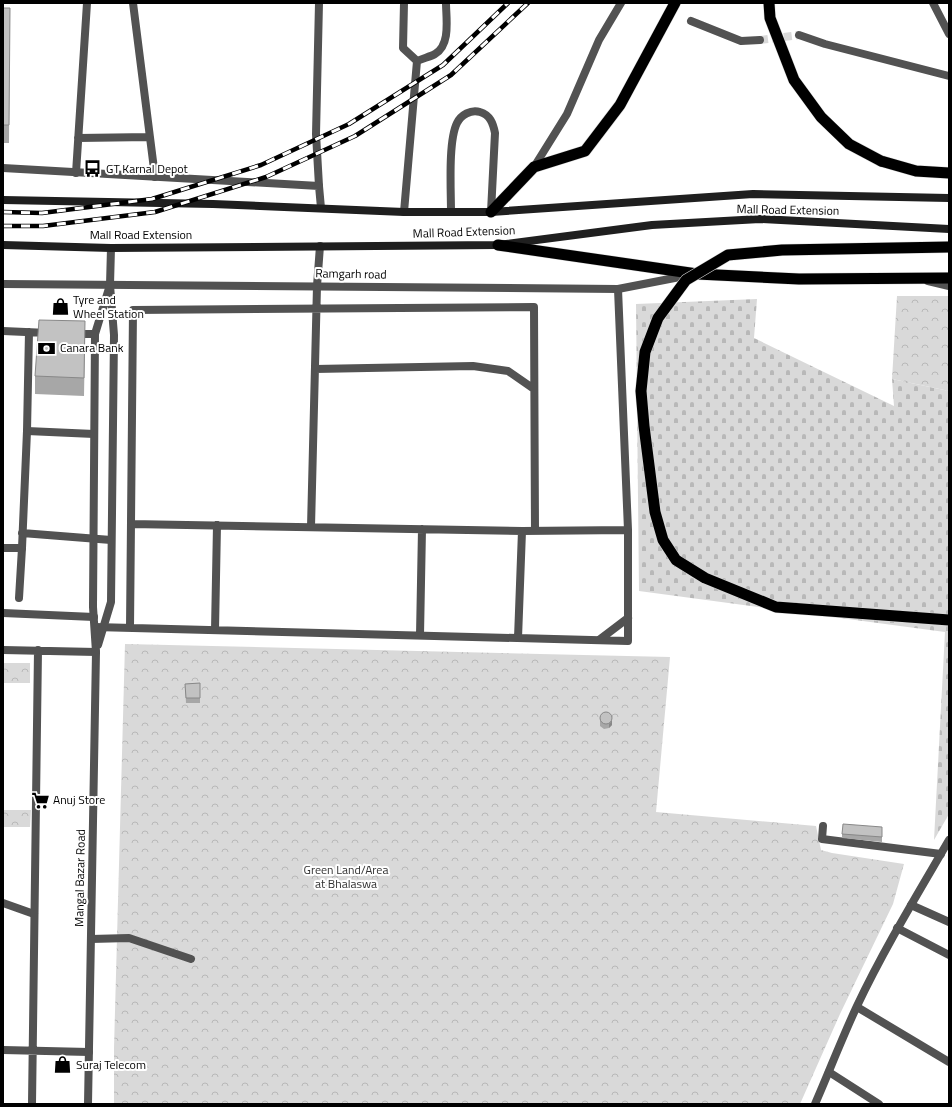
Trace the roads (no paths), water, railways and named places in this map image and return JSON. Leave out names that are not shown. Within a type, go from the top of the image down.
[{"type":"highway","points":[[491,212],[534,167],[585,151],[620,105],[675,3]]},
{"type":"highway","points":[[769,3],[770,18],[794,80],[821,116],[849,144],[881,161],[916,171],[949,173]]},
{"type":"highway","points":[[498,245],[697,274],[799,279],[949,278]]},
{"type":"highway","points":[[949,247],[782,250],[728,255],[686,280],[658,318],[645,352],[641,391],[655,512],[663,540],[676,560],[705,578],[776,608],[949,620]]},
{"type":"main road","name":"Mall Road Extension","points":[[3,200],[213,204],[404,212],[491,212],[753,194],[949,198]]},
{"type":"main road","name":"Mall Road Extension","points":[[3,245],[111,248],[498,245],[652,225],[760,219],[949,229]]},
{"type":"street","points":[[76,173],[87,3]]},
{"type":"street","points":[[133,3],[155,177]]},
{"type":"street","points":[[319,3],[316,134],[321,208]]},
{"type":"street","points":[[404,3],[403,48],[417,61]]},
{"type":"street","points":[[417,61],[436,53],[442,48],[447,36],[446,3]]},
{"type":"street","points":[[534,167],[567,114],[599,40],[621,3]]},
{"type":"street","points":[[933,3],[949,34]]},
{"type":"street","points":[[691,20],[741,41],[760,40]]},
{"type":"street","points":[[799,35],[825,44],[949,76]]},
{"type":"street","points":[[404,212],[417,61]]},
{"type":"street","points":[[451,212],[452,139],[457,123],[462,116],[470,112],[478,111],[485,114],[493,122],[495,133],[491,212]]},
{"type":"street","points":[[78,138],[150,137]]},
{"type":"street","points":[[3,168],[319,186]]},
{"type":"street","points":[[311,527],[316,309],[320,246]]},
{"type":"street","points":[[96,652],[111,602],[114,335],[110,285],[111,248]]},
{"type":"street","name":"Ramgarh road","points":[[3,284],[618,289],[697,274]]},
{"type":"street","points":[[912,278],[949,286]]},
{"type":"street","points":[[96,652],[95,627],[92,607],[95,334],[110,285]]},
{"type":"street","points":[[95,627],[628,641],[628,530],[618,289]]},
{"type":"street","points":[[130,628],[133,310],[534,307],[535,531]]},
{"type":"street","points":[[3,331],[95,334]]},
{"type":"street","points":[[19,598],[27,432],[29,332]]},
{"type":"street","points":[[315,369],[473,366],[508,371],[534,389]]},
{"type":"street","points":[[27,432],[94,434]]},
{"type":"street","points":[[131,524],[522,531],[628,530]]},
{"type":"street","points":[[215,630],[216,525]]},
{"type":"street","points":[[420,635],[422,529]]},
{"type":"street","points":[[518,638],[522,531]]},
{"type":"street","points":[[22,533],[111,540]]},
{"type":"street","points":[[3,548],[22,548]]},
{"type":"street","points":[[3,613],[94,617]]},
{"type":"street","points":[[599,640],[628,618]]},
{"type":"street","points":[[3,650],[96,652]]},
{"type":"street","points":[[32,1104],[38,650]]},
{"type":"street","name":"Mangal Bazar Road","points":[[88,1104],[96,652]]},
{"type":"street","points":[[823,826],[822,839],[941,854]]},
{"type":"street","points":[[815,1104],[857,1007],[897,928],[949,840]]},
{"type":"street","points":[[3,903],[34,914]]},
{"type":"street","points":[[910,906],[949,922]]},
{"type":"street","points":[[897,928],[949,955]]},
{"type":"street","points":[[91,939],[129,938],[191,959]]},
{"type":"street","points":[[857,1007],[949,1062]]},
{"type":"street","points":[[3,1050],[89,1052]]},
{"type":"street","points":[[829,1072],[879,1104]]},
{"type":"tunnel","points":[[760,40],[799,35]]},
{"type":"railway","points":[[3,212],[42,213],[152,199],[261,165],[349,124],[443,65],[508,3]]},
{"type":"railway","points":[[3,226],[43,226],[155,212],[266,177],[355,136],[451,75],[528,3]]},
{"type":"place","name":"GT Karnal Depot","points":[[93,169]]},
{"type":"place","name":"Tyre and Wheel Station","points":[[60,307]]},
{"type":"place","name":"Canara Bank","points":[[47,348]]},
{"type":"place","name":"Anuj Store","points":[[40,800]]},
{"type":"place","name":"Suraj Telecom","points":[[63,1065]]},
{"type":"park label","name":"Green Land/Area at Bhalaswa","points":[[346,877]]}]
